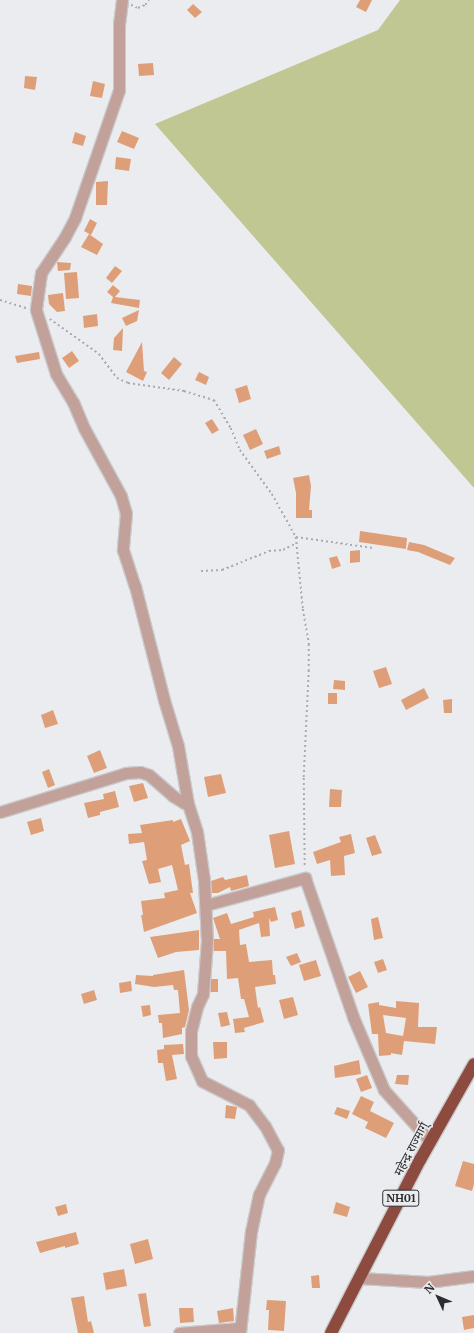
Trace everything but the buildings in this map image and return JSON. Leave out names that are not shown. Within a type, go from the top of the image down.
[{"type":"highway","name":"महेन्द्र राज्मार्ग्","points":[[331,1333],[430,1141],[474,1064]]},
{"type":"street","points":[[122,0],[119,24],[118,90],[74,218],[65,237],[41,273],[36,310],[56,374],[73,402],[84,428],[121,496],[126,513],[123,550],[135,586],[164,700],[178,746],[188,804],[197,832],[206,905],[207,941],[204,986],[191,1031],[191,1056],[202,1081],[249,1105],[266,1126],[278,1150],[275,1163],[259,1194],[251,1231],[248,1271],[240,1331],[179,1333]]},
{"type":"street","points":[[0,812],[126,773],[140,772],[148,775],[173,796],[188,804]]},
{"type":"street","points":[[206,905],[305,878],[353,1017],[384,1090],[430,1141]]},
{"type":"street","points":[[360,1278],[428,1282],[474,1276]]},
{"type":"path","points":[[122,0],[138,8],[145,5],[149,0]]},
{"type":"path","points":[[0,300],[17,306],[36,310],[99,354],[118,378],[128,383],[184,391],[214,400],[231,428],[240,450],[272,494],[296,537],[309,651],[304,778],[305,878]]},
{"type":"path","points":[[296,537],[374,548]]},
{"type":"path","points":[[201,571],[222,570],[269,551],[282,550],[297,543]]},
{"type":"green space","points":[[400,0],[474,0],[474,488],[155,124],[378,30]]}]
